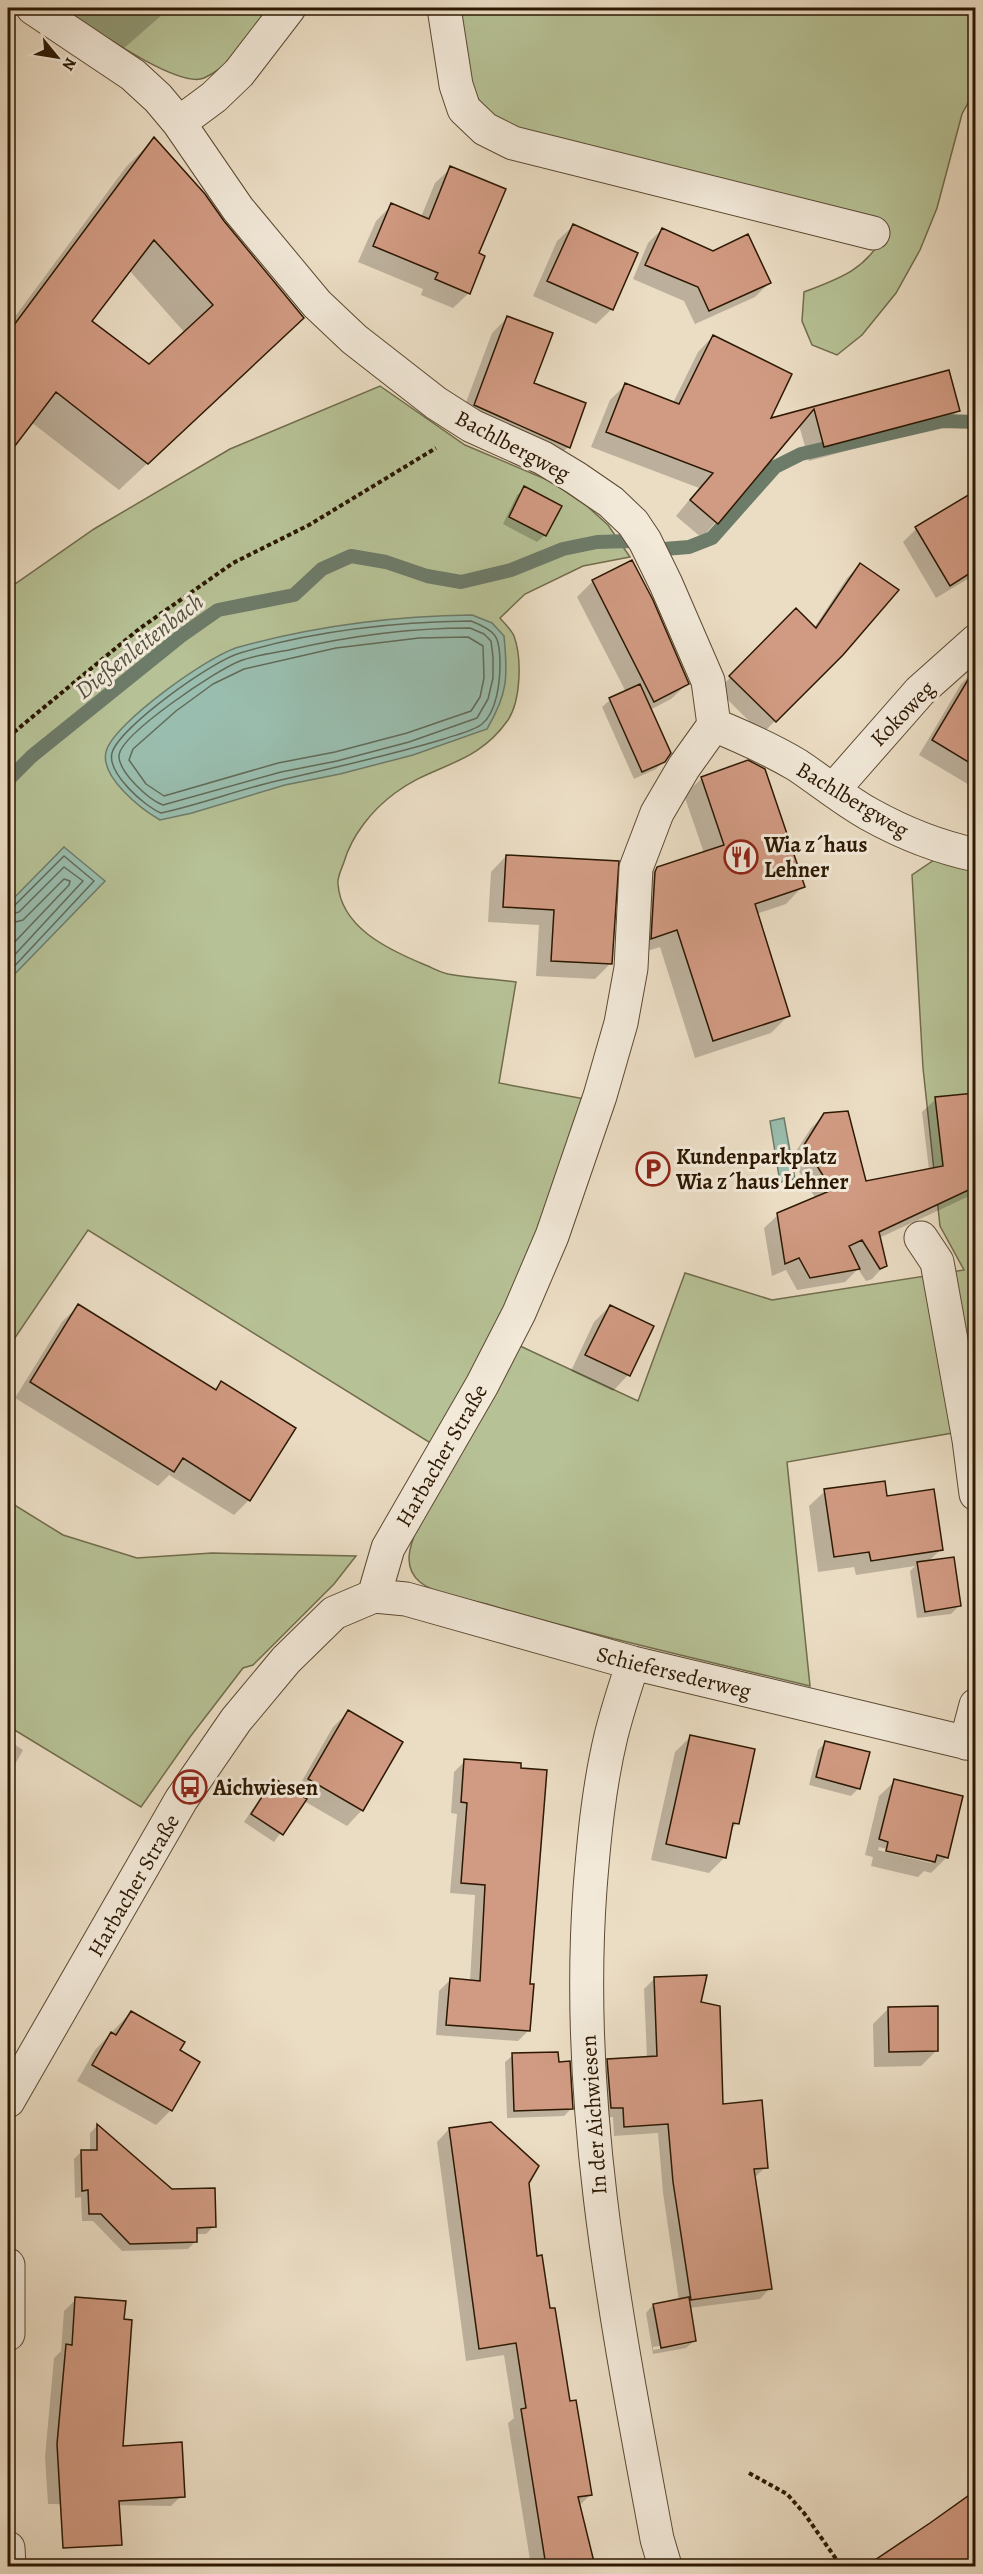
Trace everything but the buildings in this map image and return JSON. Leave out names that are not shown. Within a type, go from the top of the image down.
[{"type":"street","name":"Bachlbergweg","points":[[33,8],[133,75],[158,98],[179,123],[238,209],[317,304],[354,339],[436,403],[472,426],[543,458],[594,490],[633,523],[645,541],[666,584],[708,681],[714,725],[763,746],[868,813],[905,833],[951,850],[975,855]]},
{"type":"street","points":[[179,123],[214,97],[239,73],[289,8]]},
{"type":"street","points":[[444,8],[456,85],[464,109],[485,129],[513,143],[873,233]]},
{"type":"street","name":"Kokoweg","points":[[833,790],[920,691],[975,641]]},
{"type":"street","name":"Harbacher Straße","points":[[8,2101],[181,1800],[236,1720],[286,1660],[334,1613],[374,1596],[392,1540],[482,1385],[519,1313],[552,1236],[600,1096],[621,1023],[631,968],[636,868],[657,813],[684,767],[714,725]]},
{"type":"street","points":[[921,1238],[937,1262],[969,1440],[975,1494]]},
{"type":"street","name":"Schiefersederweg","points":[[374,1596],[406,1599],[633,1663],[970,1744]]},
{"type":"street","name":"In der Aichwiesen","points":[[633,1663],[610,1737],[593,1845],[585,1955],[587,2066],[597,2190],[621,2344],[655,2528],[665,2566]]},
{"type":"street","points":[[970,1744],[975,1705]]},
{"type":"street","points":[[8,2265],[8,2334]]},
{"type":"street","points":[[8,2548],[9,2566]]},
{"type":"path","points":[[8,737],[139,629],[233,563],[309,525],[412,464]]},
{"type":"path","points":[[749,2473],[787,2494],[804,2512],[841,2566]]},
{"type":"shaded area","points":[[61,8],[269,8],[241,47],[224,65],[204,78],[191,79],[174,74],[132,53]]},
{"type":"shaded area","points":[[450,8],[975,8],[975,90],[962,114],[937,208],[920,250],[896,293],[862,335],[837,355],[812,345],[802,321],[804,292],[851,271],[869,256],[885,234],[521,133],[490,118],[472,89]]},
{"type":"shaded area","points":[[380,386],[465,445],[550,481],[588,507],[608,525],[630,557],[583,566],[525,594],[500,618],[514,636],[519,667],[516,702],[508,720],[482,747],[454,763],[409,783],[378,807],[352,842],[338,878],[341,899],[347,913],[368,935],[381,943],[445,973],[516,982],[499,1083],[585,1099],[510,1306],[432,1444],[88,1230],[8,1348],[8,589],[94,529],[230,449]]},
{"type":"shaded area","points":[[937,858],[975,869],[975,1429],[787,1462],[810,1686],[453,1596],[434,1590],[420,1582],[414,1576],[409,1563],[410,1549],[417,1528],[518,1345],[638,1401],[685,1273],[772,1300],[964,1270],[940,1226],[923,1068],[912,875]]},
{"type":"shaded area","points":[[8,1501],[63,1535],[137,1558],[212,1553],[356,1556],[334,1584],[253,1665],[243,1668],[190,1737],[141,1807],[8,1726]]},
{"type":"water","points":[[472,615],[492,623],[504,636],[506,674],[503,695],[487,729],[413,755],[340,774],[285,785],[192,813],[160,820],[133,800],[115,782],[109,772],[106,752],[112,740],[125,725],[164,692],[225,652],[296,633],[326,628],[413,617]]},
{"type":"water","points":[[64,847],[105,881],[8,981],[8,904]]},
{"type":"water","points":[[784,1118],[795,1179],[780,1182],[770,1121]]},
{"type":"waterway","name":"Dießenleitenbach","points":[[8,780],[32,756],[181,636],[218,610],[294,595],[322,569],[351,556],[386,562],[427,576],[461,582],[511,570],[563,549],[597,542],[628,541],[664,549],[689,547],[712,538],[775,467],[801,454],[943,421],[976,422]]},
{"type":"place","name":"Wia z´haus Lehner","points":[[741,857]]},
{"type":"place","name":"Kundenparkplatz Wia z´haus Lehner","points":[[653,1169]]},
{"type":"place","name":"Aichwiesen","points":[[190,1787]]}]
